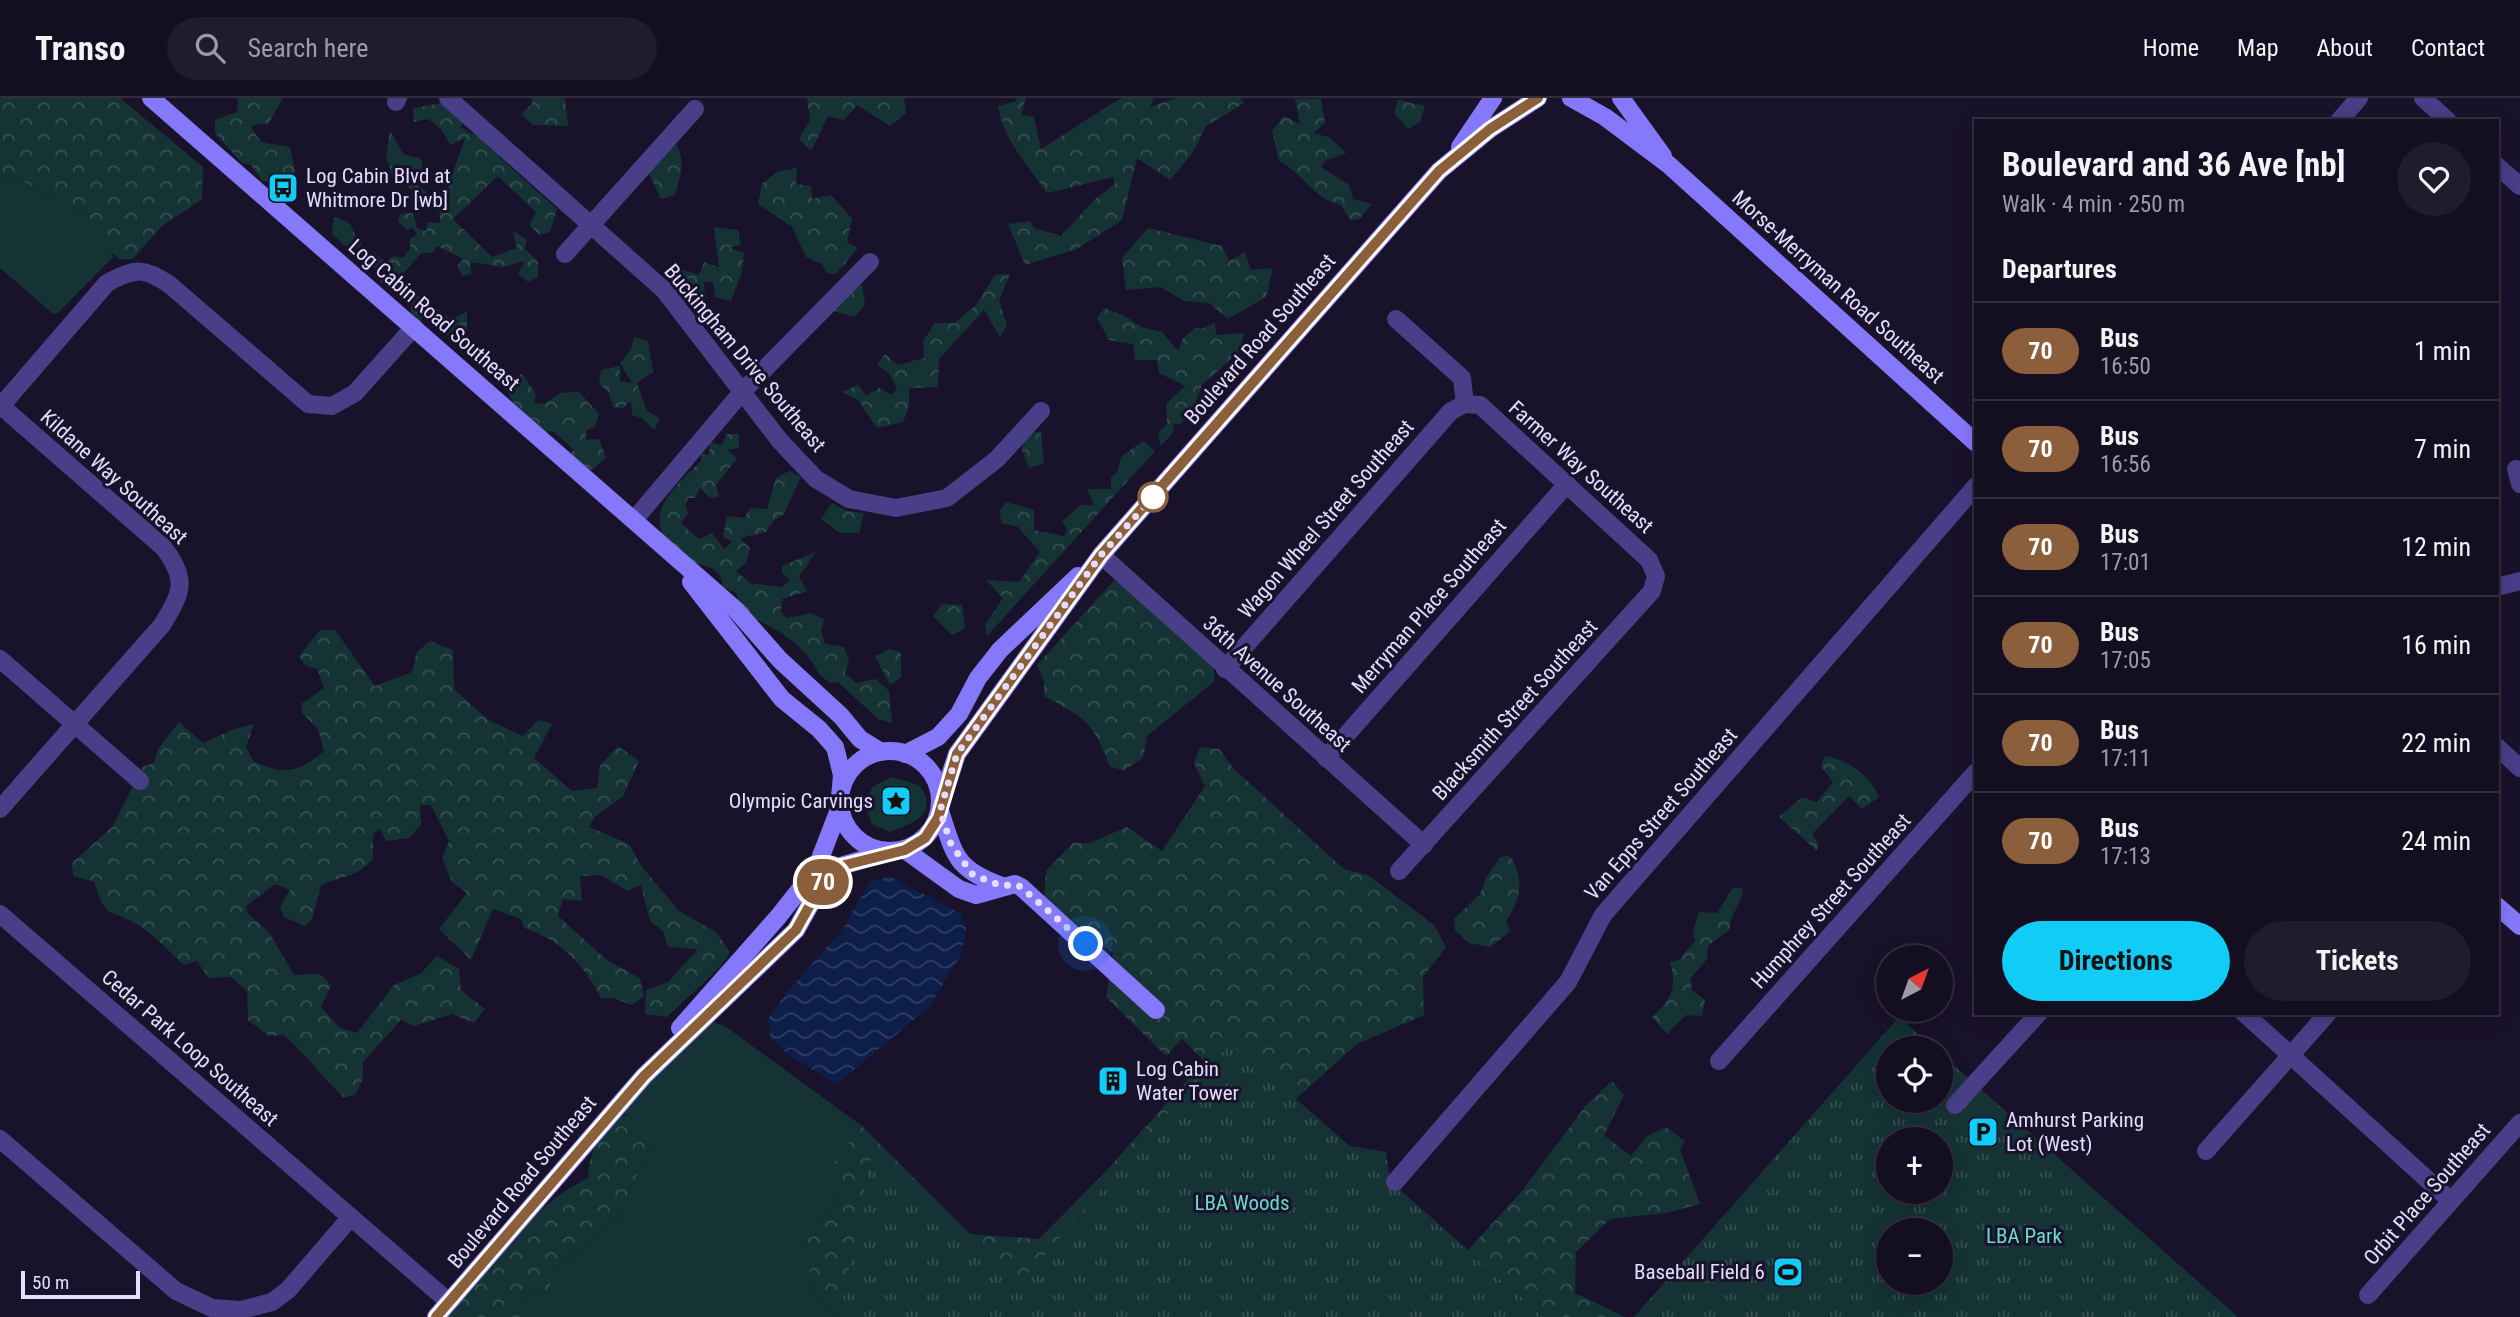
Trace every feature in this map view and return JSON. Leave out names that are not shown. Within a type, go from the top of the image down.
[{"type":"street","name":"Log Cabin Road Southeast","points":[[151,98],[736,610],[779,660],[841,716],[860,738],[881,752]]},
{"type":"street","name":"Buckingham Drive Southeast","points":[[448,98],[593,224],[664,290],[780,441],[816,479],[849,499],[896,508],[947,498],[998,459],[1041,411]]},
{"type":"street","name":"Boulevard Road Southeast","points":[[905,754],[938,737],[959,714],[978,678],[1000,650],[1101,555],[1455,155],[1493,98]]},
{"type":"street","name":"Boulevard Road Southeast","points":[[1455,155],[1510,114],[1538,98]]},
{"type":"street","name":"Morse-Merryman Road Southeast","points":[[1571,98],[1605,117],[1669,165],[1974,441]]},
{"type":"street","name":"Morse-Merryman Road Southeast","points":[[1621,98],[1669,165]]},
{"type":"street","points":[[2341,119],[2359,98]]},
{"type":"street","points":[[2423,98],[2446,119]]},
{"type":"street","points":[[565,254],[695,109]]},
{"type":"street","points":[[634,520],[742,392],[870,262]]},
{"type":"street","points":[[1,405],[107,284],[130,271],[150,272],[170,285],[307,404],[332,406],[355,393],[414,327]]},
{"type":"street","points":[[1396,319],[1462,378],[1465,404]]},
{"type":"street","name":"Farmer Way Southeast","points":[[1465,404],[1480,405],[1649,560],[1656,576]]},
{"type":"street","name":"Wagon Wheel Street Southeast","points":[[1225,669],[1451,411],[1465,404]]},
{"type":"street","name":"Kildane Way Southeast","points":[[1,405],[164,548],[179,569],[181,594],[162,625],[76,725]]},
{"type":"street","name":"Merryman Place Southeast","points":[[1326,758],[1567,484]]},
{"type":"street","name":"Van Epps Street Southeast","points":[[1395,1182],[1568,982],[1603,915],[1974,488]]},
{"type":"street","name":"Log Cabin Road Southeast","points":[[655,539],[730,629],[782,699],[820,729],[835,747],[842,775],[840,802]]},
{"type":"street","name":"Boulevard Road Southeast","points":[[940,808],[957,754],[1101,555]]},
{"type":"street","name":"36th Avenue Southeast","points":[[1101,555],[1424,845]]},
{"type":"street","name":"Blacksmith Street Southeast","points":[[1399,871],[1652,591],[1656,576]]},
{"type":"street","points":[[2499,586],[2520,581]]},
{"type":"street","points":[[0,659],[140,781]]},
{"type":"street","points":[[0,809],[76,725]]},
{"type":"street","points":[[2499,749],[2520,768]]},
{"type":"street","points":[[1002,886],[973,875],[961,862],[940,808],[934,776],[924,764],[905,754],[881,752],[865,757],[852,768],[844,782],[840,802],[851,833],[868,846],[896,851],[959,889],[976,895],[1015,884],[1040,902],[1156,1010]]},
{"type":"street","name":"Humphrey Street Southeast","points":[[1719,1061],[1974,774]]},
{"type":"street","name":"Boulevard Road Southeast","points":[[436,1317],[644,1076],[676,1032],[778,917],[816,869],[840,802]]},
{"type":"street","points":[[896,851],[925,838],[940,808]]},
{"type":"street","name":"Boulevard Road Southeast","points":[[644,1076],[796,930],[825,878],[841,866],[896,851]]},
{"type":"street","points":[[2499,908],[2520,926]]},
{"type":"street","name":"Cedar Park Loop Southeast","points":[[0,914],[449,1303]]},
{"type":"street","points":[[1955,1105],[2037,1015]]},
{"type":"street","points":[[2246,1015],[2451,1201]]},
{"type":"street","points":[[2206,1151],[2326,1015]]},
{"type":"street","name":"Orbit Place Southeast","points":[[2368,1295],[2520,1123]]},
{"type":"street","points":[[0,1139],[176,1291],[212,1308],[241,1310],[272,1303],[288,1290],[351,1217]]},
{"type":"green space","points":[[0,98],[120,98],[203,167],[202,199],[162,226],[133,259],[119,259],[107,249],[102,225],[19,179],[0,182]]},
{"type":"green space","points":[[238,98],[283,98],[269,123],[250,126],[261,142],[290,147],[295,172],[281,184],[262,181],[251,165],[242,163],[215,133],[215,120],[237,112]]},
{"type":"green space","points":[[532,98],[565,98],[568,126],[533,125],[521,114],[532,104]]},
{"type":"green space","points":[[807,98],[904,98],[906,113],[890,126],[857,105],[844,120],[828,116],[811,151],[799,139],[810,120]]},
{"type":"green space","points":[[1016,98],[1026,98],[1021,115],[1034,117],[1041,149],[1121,98],[1154,98],[1150,107],[1176,98],[1240,98],[1244,103],[1206,126],[1192,154],[1170,180],[1137,158],[1122,220],[1077,249],[1025,265],[1008,224],[1030,221],[1034,228],[1061,236],[1094,200],[1115,184],[1113,177],[1047,193],[1018,152],[1001,119],[998,106],[1017,101]]},
{"type":"green space","points":[[1295,99],[1321,99],[1325,123],[1314,133],[1331,138],[1346,153],[1325,161],[1321,167],[1349,185],[1353,199],[1372,204],[1359,219],[1350,220],[1340,204],[1315,192],[1295,172],[1279,161],[1272,131],[1284,116],[1300,124]]},
{"type":"green space","points":[[1398,100],[1425,106],[1420,122],[1408,129],[1394,113]]},
{"type":"green space","points":[[455,101],[471,115],[460,127],[470,133],[499,139],[499,157],[557,209],[550,232],[540,235],[529,225],[536,212],[498,176],[453,219],[492,257],[517,248],[513,231],[527,240],[525,249],[538,262],[538,277],[528,282],[518,274],[525,261],[502,267],[471,262],[471,274],[463,276],[457,267],[463,259],[437,246],[433,252],[420,254],[398,280],[451,319],[467,312],[467,331],[458,339],[446,335],[444,325],[436,326],[430,316],[418,320],[411,314],[411,301],[394,285],[381,283],[380,270],[371,266],[369,256],[375,253],[385,262],[393,256],[403,258],[410,249],[410,239],[417,235],[413,228],[407,230],[398,222],[400,214],[413,213],[417,228],[426,231],[428,222],[440,223],[440,212],[392,175],[386,157],[390,131],[404,155],[421,158],[423,171],[415,183],[442,204],[465,138],[451,145],[440,128],[428,119],[414,122],[413,108]]},
{"type":"green space","points":[[675,143],[682,162],[679,181],[675,195],[661,199],[647,169]]},
{"type":"green space","points":[[797,168],[796,184],[811,186],[812,199],[831,195],[852,219],[847,242],[858,248],[836,274],[827,273],[821,263],[806,257],[792,227],[758,204],[762,184],[777,172]]},
{"type":"green space","points":[[19,179],[102,225],[113,257],[58,313],[53,314],[0,268],[0,182]]},
{"type":"green space","points":[[334,217],[350,223],[354,233],[363,240],[359,249],[344,245],[332,234]]},
{"type":"green space","points":[[714,227],[738,230],[741,244],[730,248],[744,253],[742,272],[731,301],[715,297],[713,282],[704,282],[705,297],[689,295],[679,279],[683,270],[699,275],[704,262],[719,267]]},
{"type":"green space","points":[[1148,228],[1222,246],[1229,261],[1245,252],[1251,270],[1273,268],[1266,297],[1228,319],[1209,303],[1184,301],[1161,287],[1126,290],[1122,258]]},
{"type":"green space","points":[[1010,274],[999,301],[1007,325],[1000,337],[984,310],[939,359],[938,387],[909,388],[909,407],[903,422],[877,428],[858,400],[842,392],[858,385],[866,396],[879,388],[892,395],[897,388],[890,375],[877,364],[885,354],[898,365],[924,358],[923,341],[935,323],[955,323],[976,305],[995,275]]},
{"type":"green space","points":[[862,285],[865,305],[854,317],[835,311],[834,292],[838,287]]},
{"type":"green space","points":[[1104,308],[1125,316],[1141,327],[1162,332],[1178,351],[1183,338],[1195,328],[1204,328],[1215,322],[1216,335],[1244,333],[1240,351],[1202,385],[1193,410],[1179,425],[1173,423],[1174,431],[1161,446],[1158,434],[1167,424],[1166,404],[1185,386],[1159,373],[1157,360],[1135,360],[1133,344],[1109,340],[1097,318]]},
{"type":"green space","points":[[634,337],[648,341],[653,372],[637,383],[647,411],[660,418],[654,430],[642,418],[632,415],[631,401],[623,408],[613,407],[609,392],[599,384],[601,370],[620,366],[620,381],[632,383],[620,363],[631,349]]},
{"type":"green space","points":[[522,374],[536,394],[534,403],[544,404],[560,393],[579,392],[599,414],[595,427],[586,430],[586,440],[599,439],[606,458],[593,469],[581,470],[568,455],[574,450],[554,432],[539,431],[529,416],[522,416],[506,390],[508,381]]},
{"type":"green space","points":[[1025,432],[1041,432],[1044,463],[1029,468],[1022,450]]},
{"type":"green space","points":[[727,434],[739,434],[739,448],[727,450],[737,458],[716,485],[719,497],[710,498],[700,488],[695,498],[688,498],[685,505],[688,513],[681,523],[699,539],[712,533],[724,549],[732,542],[723,536],[727,516],[744,518],[750,508],[767,509],[776,478],[789,471],[801,477],[784,514],[774,520],[766,532],[740,538],[750,548],[746,563],[736,571],[750,583],[781,587],[790,580],[782,573],[782,566],[816,552],[799,577],[807,591],[782,599],[781,612],[787,618],[811,613],[824,619],[821,631],[825,644],[844,647],[849,661],[845,673],[856,683],[876,679],[889,691],[892,723],[878,719],[838,682],[830,683],[825,679],[805,653],[784,635],[743,613],[736,593],[723,587],[714,570],[683,559],[661,531],[662,509],[667,498],[701,461],[701,454],[709,455],[710,442],[722,445]]},
{"type":"green space","points":[[1143,441],[1155,451],[987,636],[985,625],[1003,598],[986,580],[1019,582],[1040,552],[1018,527],[1002,523],[999,512],[1006,502],[1034,510],[1034,530],[1064,536],[1068,530],[1062,522],[1080,505],[1094,505],[1087,489],[1111,489],[1111,478],[1117,472],[1121,457]]},
{"type":"green space","points":[[832,503],[847,511],[864,513],[859,533],[840,533],[821,519]]},
{"type":"green space","points":[[1121,573],[1213,658],[1215,681],[1147,736],[1143,758],[1124,770],[1110,767],[1098,739],[1086,723],[1044,696],[1044,681],[1037,665]]},
{"type":"green space","points":[[942,604],[962,605],[965,629],[952,635],[933,616]]},
{"type":"green space","points":[[320,630],[335,630],[375,686],[412,672],[417,652],[430,641],[453,650],[454,689],[488,720],[523,736],[538,720],[552,724],[534,758],[572,791],[597,788],[600,766],[618,746],[639,761],[623,796],[595,817],[589,827],[629,844],[642,867],[679,911],[716,932],[730,952],[727,958],[667,1017],[645,1014],[646,990],[668,982],[698,949],[668,947],[663,931],[650,921],[641,885],[627,891],[601,875],[580,876],[582,901],[563,899],[558,916],[608,961],[640,978],[644,996],[632,1005],[613,998],[601,998],[579,964],[560,946],[524,928],[521,919],[493,909],[471,960],[439,929],[467,893],[452,882],[442,858],[449,841],[431,805],[420,805],[421,825],[409,838],[386,841],[380,829],[373,834],[373,859],[367,865],[355,873],[321,885],[312,919],[305,926],[284,917],[280,907],[290,890],[275,884],[246,906],[247,913],[269,932],[294,975],[320,974],[331,985],[321,1007],[340,1028],[357,1033],[394,985],[420,974],[437,956],[459,969],[461,990],[485,1009],[474,1023],[452,1014],[414,1026],[401,1020],[363,1062],[363,1078],[355,1095],[343,1097],[284,1035],[269,1036],[248,1020],[247,991],[231,977],[209,978],[197,961],[184,965],[144,929],[110,912],[102,903],[94,882],[73,876],[72,863],[113,826],[142,767],[154,763],[158,749],[179,722],[203,743],[234,729],[254,724],[246,747],[253,761],[274,769],[298,768],[324,751],[318,729],[302,713],[301,704],[324,688],[318,670],[304,664],[299,656]]},
{"type":"green space","points":[[889,649],[901,652],[901,677],[890,685],[875,656]]},
{"type":"green space","points":[[1200,747],[1219,749],[1234,769],[1344,869],[1368,875],[1434,925],[1446,947],[1423,977],[1424,1015],[1357,1044],[1296,1099],[1350,1146],[1386,1152],[1390,1181],[1468,1250],[1522,1191],[1587,1104],[1612,1081],[1624,1095],[1604,1135],[1631,1156],[1647,1136],[1666,1127],[1685,1141],[1680,1150],[1700,1204],[1666,1213],[1610,1219],[1576,1252],[1575,1293],[1625,1317],[838,1317],[811,1289],[807,1239],[844,1190],[835,1162],[862,1126],[970,1234],[1039,1239],[1108,1169],[1204,1061],[1182,1039],[1166,1056],[1106,997],[1113,953],[1044,898],[1046,871],[1073,843],[1090,843],[1127,827],[1162,851],[1205,786],[1194,763]]},
{"type":"green space","points":[[1825,756],[1842,761],[1857,770],[1870,782],[1879,797],[1862,809],[1849,796],[1812,834],[1818,843],[1817,851],[1779,817],[1802,797],[1817,802],[1833,782],[1821,766]]},
{"type":"green space","points":[[892,777],[919,785],[927,803],[926,810],[915,821],[890,832],[872,824],[865,805],[873,786]]},
{"type":"green space","points":[[1510,856],[1518,872],[1519,889],[1515,905],[1506,921],[1510,931],[1491,947],[1469,943],[1455,930],[1454,919],[1480,894],[1486,878],[1500,857]]},
{"type":"green space","points":[[1733,888],[1743,888],[1730,929],[1708,946],[1707,959],[1690,979],[1692,990],[1705,1000],[1702,1016],[1686,1015],[1667,1034],[1652,1017],[1664,1004],[1673,986],[1670,962],[1679,960],[1695,941],[1693,932],[1699,912],[1717,913]]},
{"type":"green space","points":[[704,1019],[725,1026],[862,1126],[836,1162],[844,1190],[807,1239],[811,1289],[838,1317],[533,1317],[521,1300],[532,1289],[547,1291],[562,1265],[626,1211],[631,1184],[654,1147],[630,1115],[610,1113]]},
{"type":"green space","name":"LBA Park","points":[[1895,1022],[1905,1022],[1920,1036],[1882,1036]]},
{"type":"green space","name":"LBA Woods","points":[[1230,1043],[1543,1317],[839,1317],[871,1158],[1019,1284]]},
{"type":"green space","name":"LBA Park","points":[[1876,1043],[1876,1113],[1953,1113],[1953,1065],[2238,1317],[1634,1317]]},
{"type":"green space","points":[[630,1115],[647,1126],[654,1147],[631,1184],[626,1211],[562,1265],[547,1291],[532,1289],[522,1299],[533,1317],[436,1317],[525,1223],[566,1191],[588,1178],[593,1152],[605,1130],[616,1116]]},
{"type":"water","points":[[891,877],[961,914],[966,928],[962,953],[930,1006],[837,1084],[791,1057],[771,1039],[768,1019],[788,991],[843,929],[870,881]]},
{"type":"bus line","name":"70","points":[[436,1317],[644,1076],[796,930],[825,878],[841,866],[888,852],[905,850],[925,838],[938,818],[957,754],[1101,555],[1439,171],[1455,155],[1510,114],[1538,98]]},
{"type":"place","name":"Log Cabin Blvd at Whitmore Dr [wb]","points":[[283,188]]},
{"type":"place","name":"Olympic Carvings","points":[[896,801]]},
{"type":"place","name":"Log Cabin Water Tower","points":[[1113,1081]]},
{"type":"place","name":"Amhurst Parking Lot (West)","points":[[1983,1132]]},
{"type":"place","name":"Baseball Field 6","points":[[1788,1272]]},
{"type":"route","points":[[1086,944],[1021,887],[1015,884],[1002,886],[973,875],[961,862],[951,844],[940,806],[957,754],[1101,555],[1153,497]]}]
